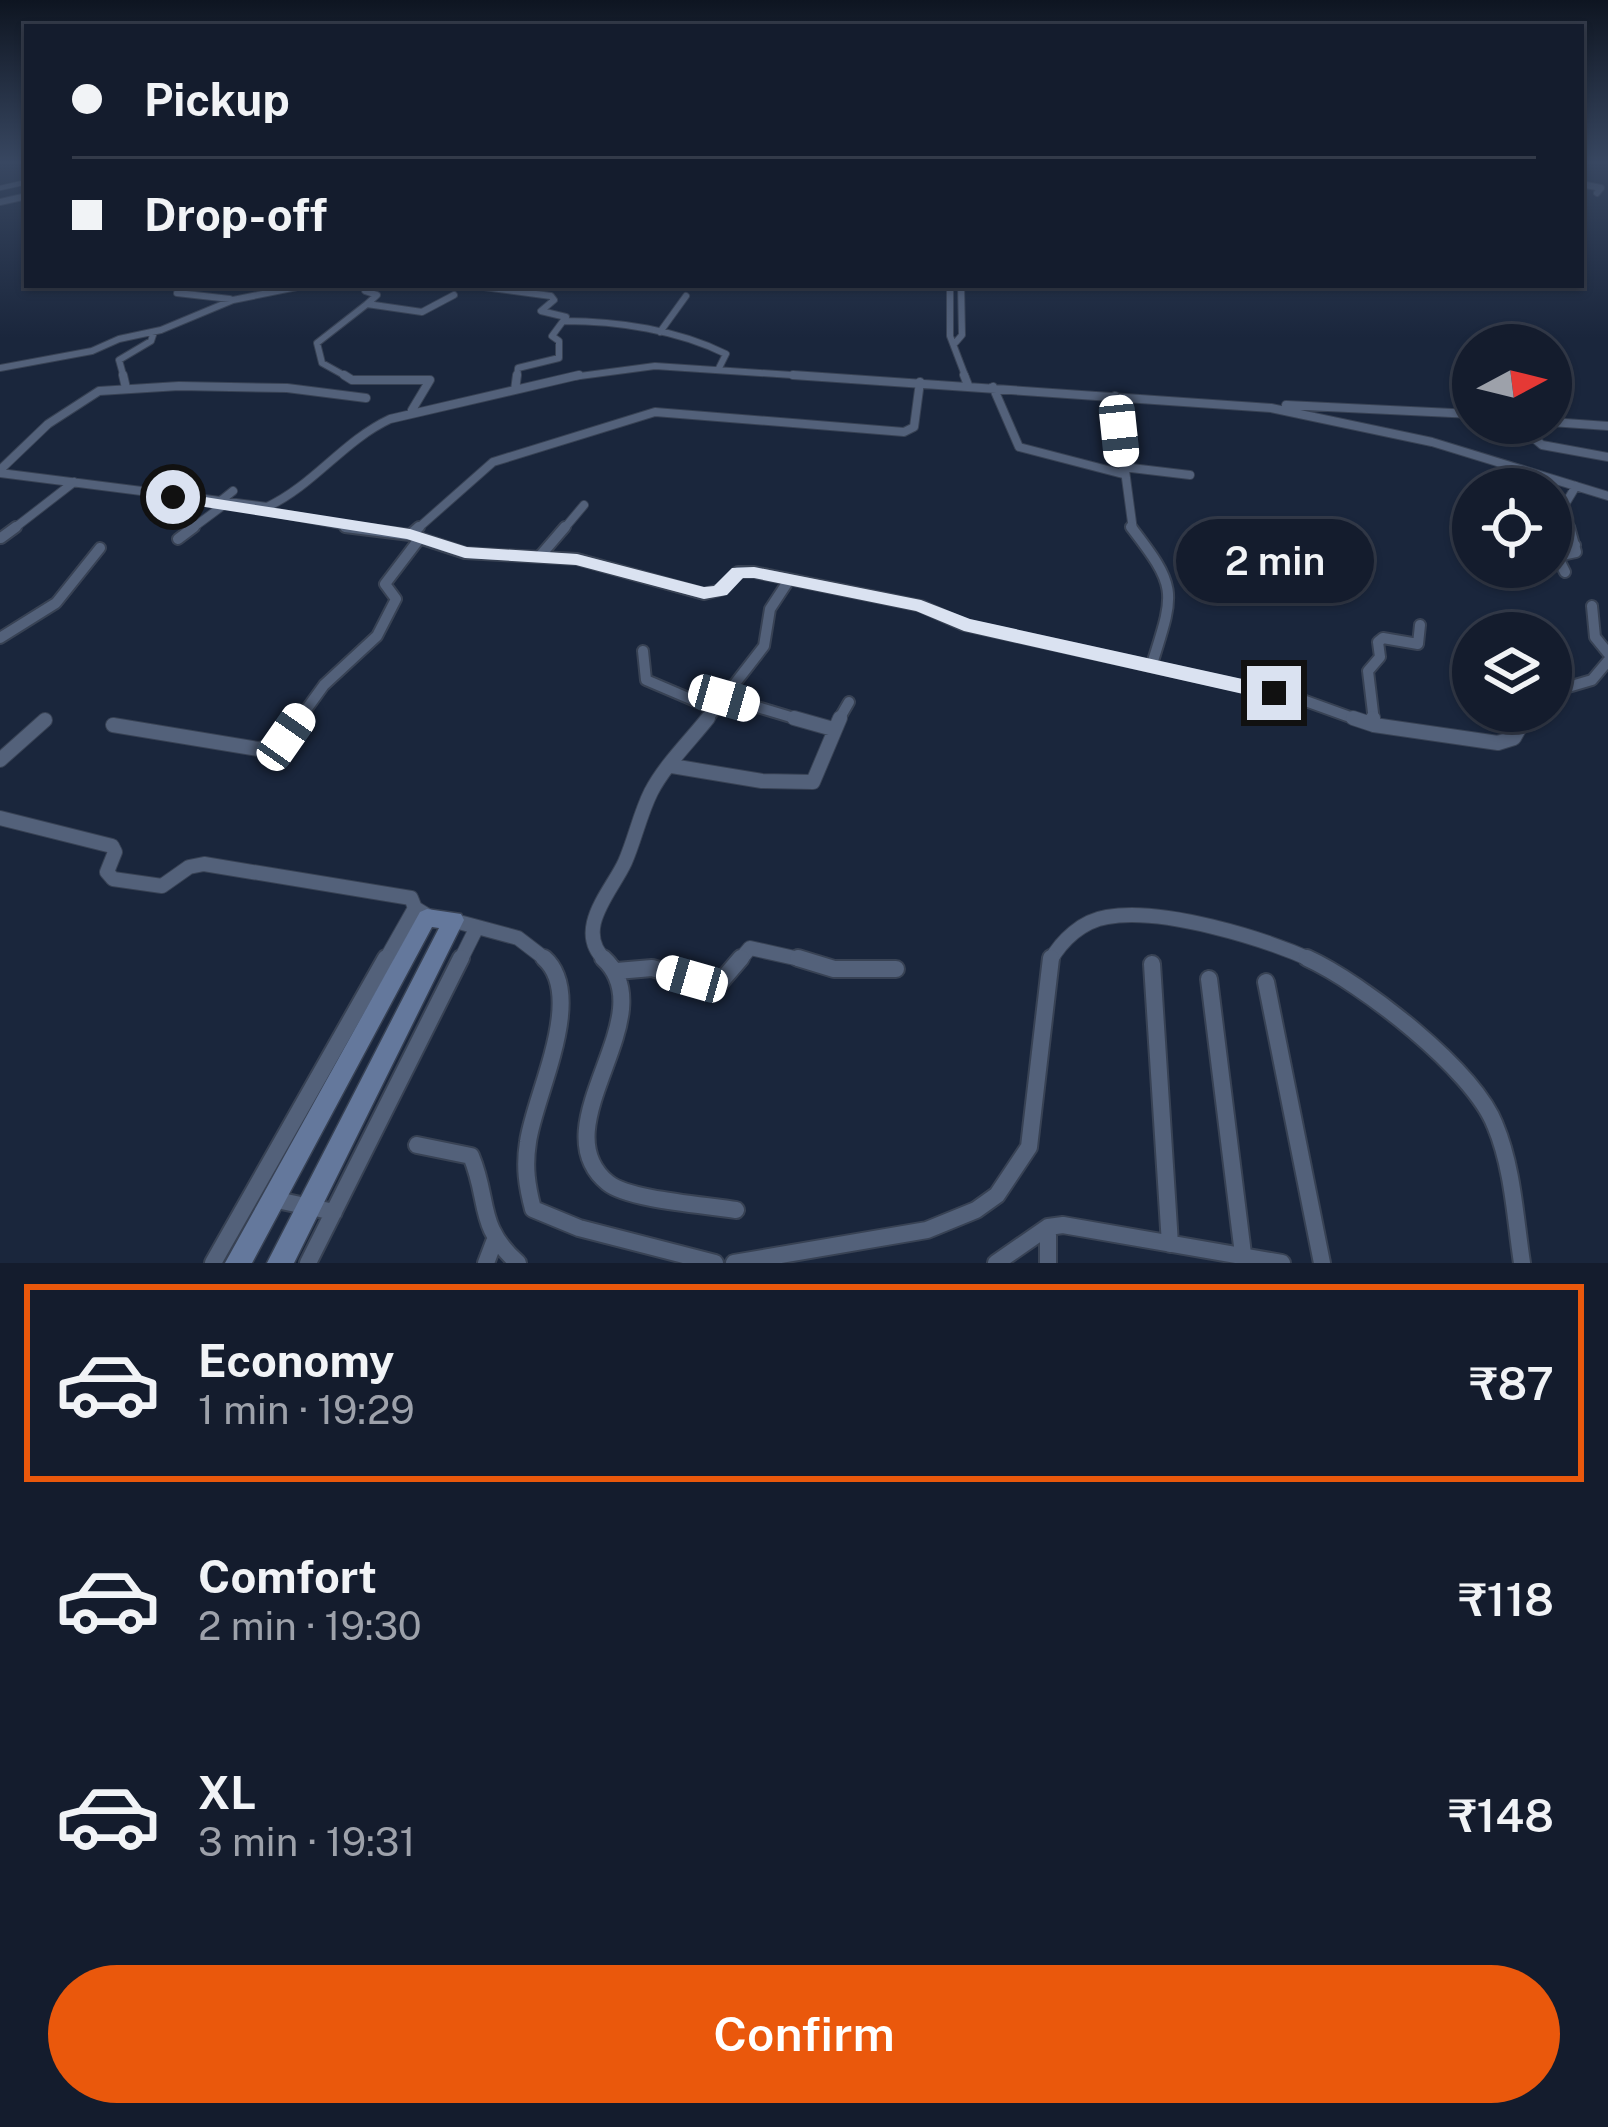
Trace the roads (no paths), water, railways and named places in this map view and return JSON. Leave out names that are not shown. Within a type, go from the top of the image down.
[{"type":"main road","points":[[238,1263],[262,1197],[422,912],[466,924],[322,1210],[280,1263]]},
{"type":"street","points":[[0,368],[92,351],[233,300],[292,288]]},
{"type":"street","points":[[364,288],[377,295],[317,343],[322,363],[352,380],[430,380],[412,410]]},
{"type":"street","points":[[491,288],[554,297],[541,311],[564,316],[552,336],[559,341],[559,358],[518,368],[515,390]]},
{"type":"street","points":[[950,288],[950,336],[956,342],[968,386]]},
{"type":"street","points":[[956,342],[962,334],[961,288]]},
{"type":"street","points":[[177,293],[233,300]]},
{"type":"street","points":[[368,304],[428,312],[454,295]]},
{"type":"street","points":[[660,332],[686,296]]},
{"type":"street","points":[[564,321],[705,341],[724,351],[718,370]]},
{"type":"street","points":[[126,388],[119,360],[151,341],[154,332]]},
{"type":"street","points":[[253,508],[289,497],[361,435],[412,410],[618,368],[920,382],[1271,408],[1354,405],[1452,412]]},
{"type":"street","points":[[113,725],[258,749],[278,746],[330,677],[363,651],[393,610],[396,598],[385,584],[415,536],[489,465],[523,450],[671,410],[775,425],[910,431],[920,382]]},
{"type":"street","points":[[993,387],[1018,447],[1123,470],[1190,475]]},
{"type":"street","points":[[3,475],[87,395],[126,388],[286,388],[366,398]]},
{"type":"street","points":[[1115,395],[1132,532],[1161,566],[1170,587],[1170,608],[1152,664]]},
{"type":"street","points":[[1271,408],[1432,442],[1608,496]]},
{"type":"street","points":[[1572,423],[1608,426]]},
{"type":"street","points":[[1541,444],[1608,457]]},
{"type":"street","points":[[3,475],[253,508],[315,523],[415,536],[465,553],[577,559],[704,593],[720,590],[738,572],[789,580],[921,606],[964,625],[1300,699],[1374,725],[1498,743],[1517,732]]},
{"type":"street","points":[[1,538],[74,482]]},
{"type":"street","points":[[1572,553],[1575,545],[1564,506],[1576,486]]},
{"type":"street","points":[[178,539],[233,491]]},
{"type":"street","points":[[541,556],[584,505]]},
{"type":"street","points":[[0,638],[56,603],[100,548]]},
{"type":"street","points":[[736,1210],[628,1191],[609,1184],[591,1160],[588,1109],[620,1021],[622,984],[617,971],[592,944],[598,906],[623,867],[652,790],[764,646],[770,610],[789,580]]},
{"type":"street","points":[[1572,686],[1592,680],[1608,657],[1595,637],[1592,606]]},
{"type":"street","points":[[1374,725],[1368,670],[1380,657],[1379,639],[1418,644],[1420,625]]},
{"type":"street","points":[[644,651],[646,680],[719,703],[832,729]]},
{"type":"street","points":[[673,766],[762,781],[813,782],[821,771],[832,729],[849,702]]},
{"type":"street","points":[[0,760],[45,721]]},
{"type":"street","points":[[0,818],[112,846],[115,852],[107,872],[112,879],[162,886],[189,867],[204,864],[411,898],[422,912]]},
{"type":"street","points":[[734,1263],[940,1230],[983,1207],[1019,1173],[1029,1147],[1050,960],[1062,940],[1084,926],[1107,916],[1136,915],[1286,947],[1315,961],[1356,987],[1472,1090],[1497,1124],[1522,1263]]},
{"type":"street","points":[[466,924],[528,943],[562,984],[561,1028],[525,1137],[520,1170],[533,1209],[578,1228],[715,1263]]},
{"type":"street","points":[[617,971],[640,966],[717,986],[750,948],[760,946],[834,969],[896,969]]},
{"type":"street","points":[[1152,964],[1178,1251]]},
{"type":"street","points":[[1209,979],[1244,1260]]},
{"type":"street","points":[[1265,982],[1322,1263]]},
{"type":"street","points":[[417,1145],[474,1160],[479,1207],[494,1242],[518,1263]]},
{"type":"street","points":[[213,1263],[262,1197],[322,1210],[308,1263]]},
{"type":"street","points":[[996,1263],[1048,1228],[1063,1225],[1178,1251],[1282,1263]]},
{"type":"street","points":[[1048,1228],[1048,1263]]},
{"type":"street","points":[[486,1263],[494,1242]]}]
